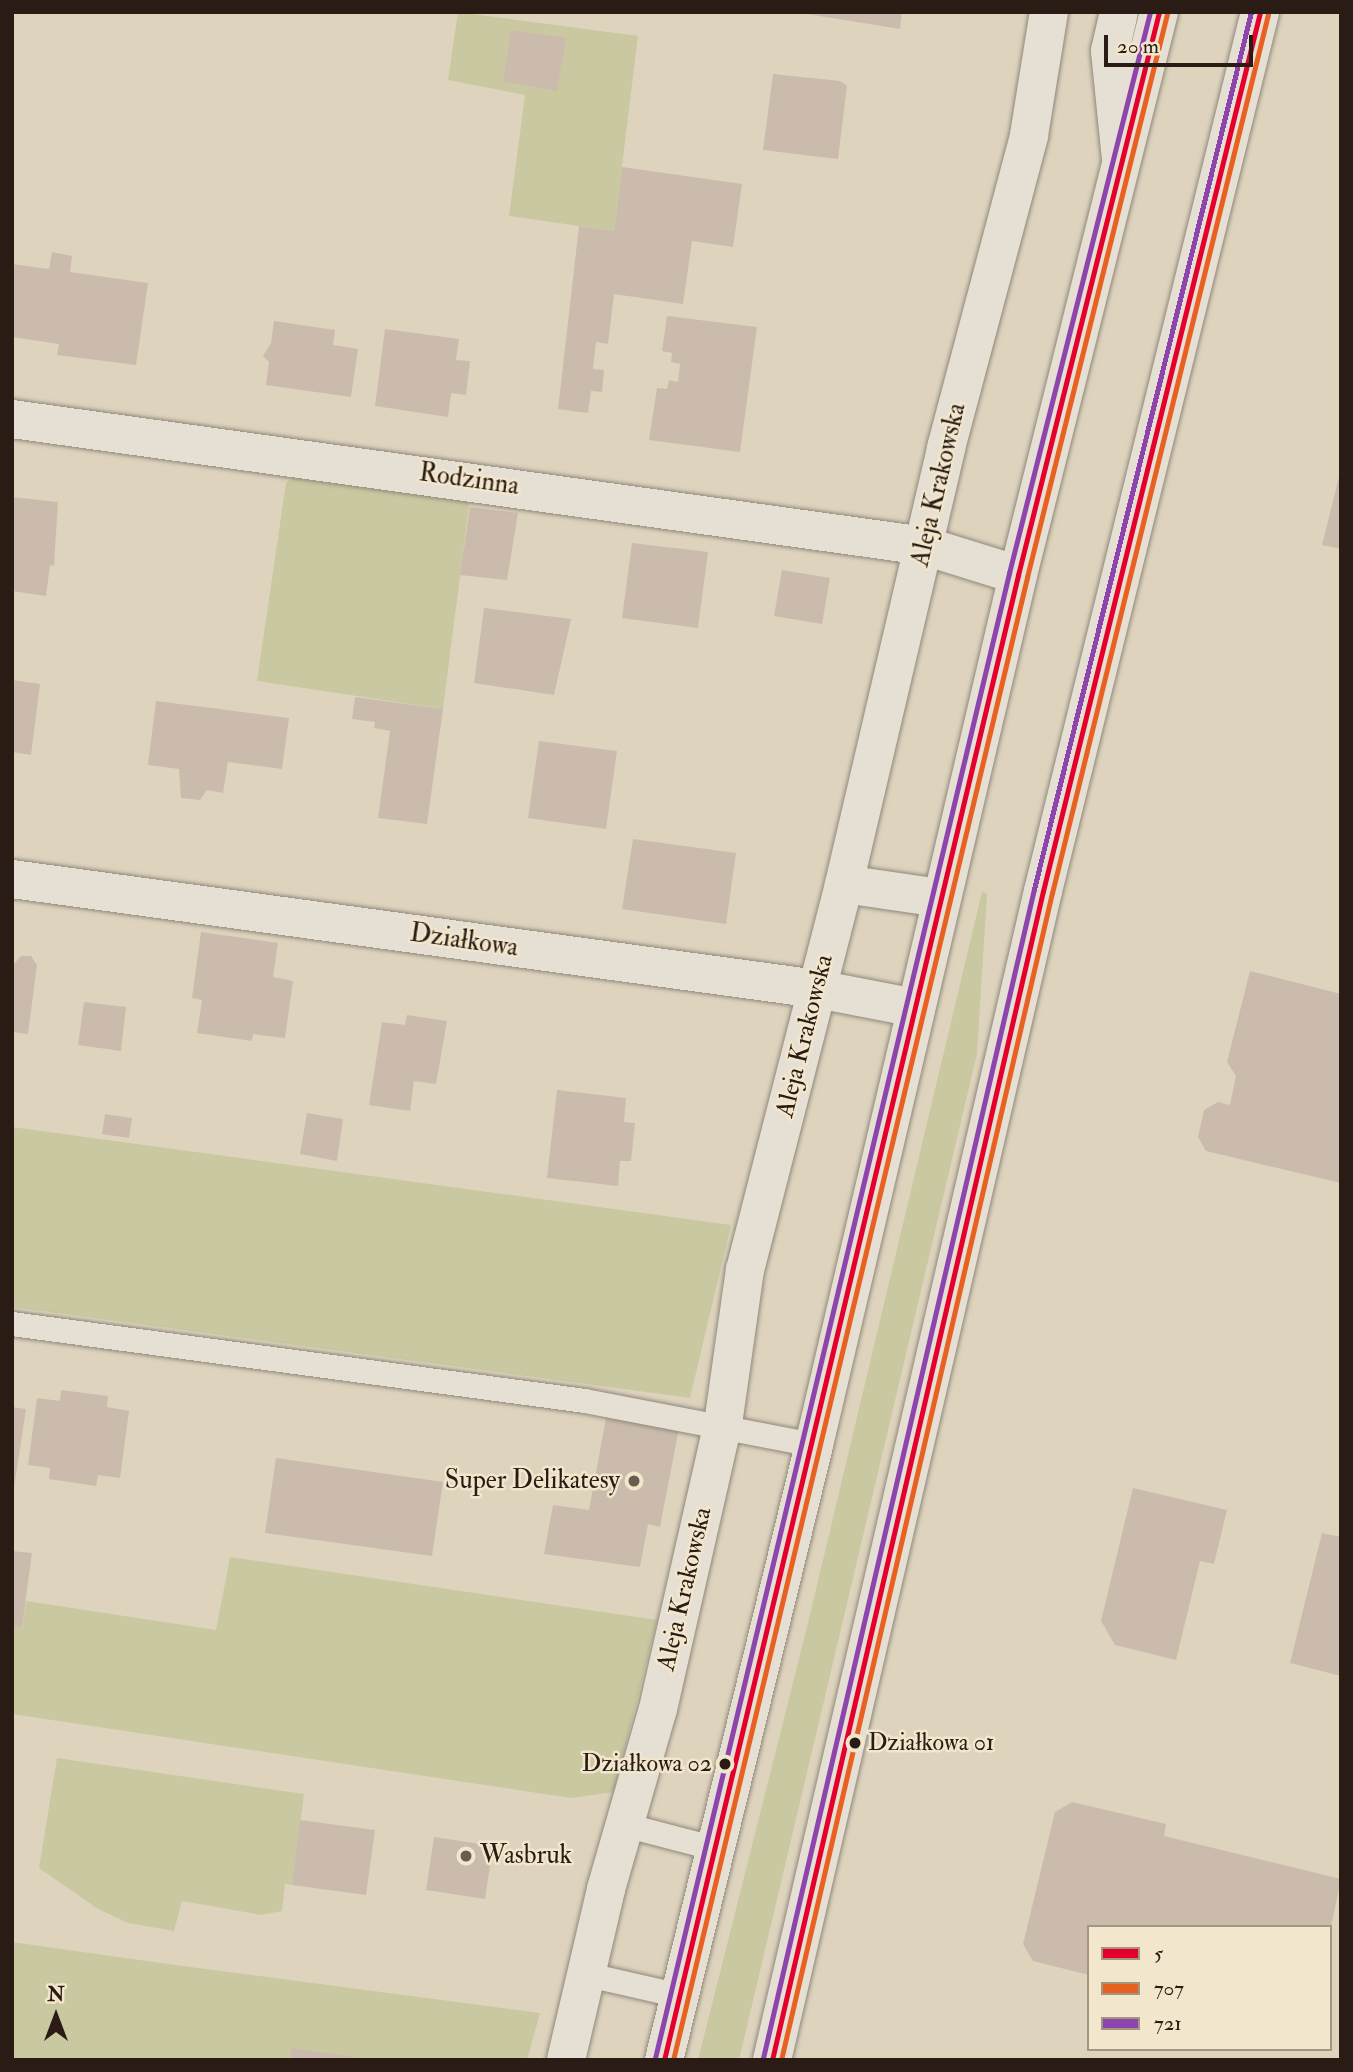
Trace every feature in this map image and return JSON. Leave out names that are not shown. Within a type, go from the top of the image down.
[{"type":"street","name":"Aleja Krakowska","points":[[566,2060],[584,1974],[658,1709],[723,1424],[745,1270],[844,884],[946,447],[1028,135],[1049,12]]},
{"type":"street","points":[[1119,12],[1110,51],[1122,163]]},
{"type":"street","points":[[664,2060],[814,1445],[940,898],[1018,575],[1159,12]]},
{"type":"street","points":[[772,2060],[1043,891],[1260,12]]},
{"type":"street","name":"Rodzinna","points":[[12,419],[925,546],[1018,575]]},
{"type":"street","name":"Działkowa","points":[[12,879],[817,989],[916,1008]]},
{"type":"street","points":[[844,884],[940,898]]},
{"type":"lane","points":[[12,1324],[584,1401],[723,1424],[814,1445]]},
{"type":"lane","points":[[624,1825],[716,1849]]},
{"type":"lane","points":[[584,1974],[681,1996]]},
{"type":"shaded area","points":[[458,12],[638,36],[614,231],[509,216],[525,95],[448,80]]},
{"type":"shaded area","points":[[294,477],[470,499],[443,709],[257,681],[286,483]]},
{"type":"shaded area","points":[[982,892],[987,893],[977,1054],[739,2060],[698,2060],[808,1623]]},
{"type":"shaded area","points":[[12,1127],[731,1225],[690,1398],[12,1307]]},
{"type":"shaded area","points":[[230,1557],[657,1620],[614,1792],[571,1798],[12,1714],[12,1626],[22,1627],[26,1601],[216,1630]]},
{"type":"shaded area","points":[[57,1758],[304,1794],[292,1885],[285,1884],[282,1911],[261,1915],[182,1901],[174,1931],[128,1923],[98,1909],[39,1868]]},
{"type":"shaded area","points":[[12,1942],[540,2013],[527,2060],[12,2060]]},
{"type":"building","points":[[795,12],[902,12],[900,29]]},
{"type":"building","points":[[511,30],[566,38],[557,91],[503,81]]},
{"type":"building","points":[[773,74],[840,81],[847,86],[838,159],[763,150]]},
{"type":"building","points":[[622,167],[742,184],[733,247],[692,241],[683,304],[614,294],[608,344],[596,342],[593,369],[604,370],[602,392],[591,391],[588,413],[558,409],[579,226],[614,231]]},
{"type":"building","points":[[52,252],[72,256],[70,272],[148,283],[136,365],[57,355],[59,344],[12,337],[12,264],[49,269]]},
{"type":"building","points":[[667,316],[757,327],[740,452],[649,440],[657,388],[667,389],[669,380],[678,382],[680,364],[671,362],[672,353],[662,351]]},
{"type":"building","points":[[274,321],[335,330],[333,345],[358,349],[351,397],[266,385],[269,362],[263,356],[271,343]]},
{"type":"building","points":[[385,329],[459,339],[456,360],[470,361],[466,395],[451,393],[448,417],[375,406]]},
{"type":"building","points":[[1341,473],[1341,549],[1322,545]]},
{"type":"building","points":[[12,497],[58,502],[54,566],[50,565],[46,596],[12,591]]},
{"type":"building","points":[[470,507],[518,513],[507,580],[460,575]]},
{"type":"building","points":[[632,543],[708,552],[698,628],[622,618]]},
{"type":"building","points":[[782,570],[830,578],[822,624],[774,616]]},
{"type":"building","points":[[484,608],[571,619],[554,695],[474,683]]},
{"type":"building","points":[[12,680],[40,684],[31,755],[12,752]]},
{"type":"building","points":[[355,697],[443,709],[427,824],[378,818],[390,731],[374,728],[375,722],[352,719]]},
{"type":"building","points":[[156,701],[289,718],[282,769],[228,762],[223,793],[207,790],[200,800],[181,798],[179,769],[148,765]]},
{"type":"building","points":[[539,741],[617,751],[606,829],[528,818]]},
{"type":"building","points":[[633,839],[736,853],[726,924],[622,909]]},
{"type":"building","points":[[201,932],[278,943],[273,977],[293,981],[285,1038],[253,1034],[252,1041],[197,1033],[202,1000],[192,998]]},
{"type":"building","points":[[21,956],[31,956],[37,965],[28,1034],[12,1032],[12,966]]},
{"type":"building","points":[[1250,971],[1341,994],[1341,1183],[1206,1151],[1198,1137],[1204,1110],[1218,1102],[1230,1105],[1236,1076],[1227,1062]]},
{"type":"building","points":[[84,1002],[126,1007],[121,1051],[78,1045]]},
{"type":"building","points":[[407,1015],[447,1021],[436,1084],[414,1081],[410,1111],[369,1105],[382,1022],[405,1025]]},
{"type":"building","points":[[557,1090],[626,1098],[624,1122],[635,1123],[631,1161],[620,1161],[618,1186],[547,1178]]},
{"type":"building","points":[[307,1113],[343,1119],[337,1161],[300,1154]]},
{"type":"building","points":[[105,1114],[132,1118],[129,1138],[102,1134]]},
{"type":"building","points":[[61,1390],[108,1396],[107,1407],[129,1411],[120,1478],[98,1475],[96,1486],[49,1479],[50,1468],[28,1465],[37,1398],[60,1401]]},
{"type":"building","points":[[12,1407],[26,1409],[14,1488],[12,1488]]},
{"type":"building","points":[[606,1418],[679,1428],[660,1527],[648,1524],[640,1567],[544,1554],[553,1505],[589,1510]]},
{"type":"building","points":[[276,1458],[443,1482],[432,1556],[265,1533]]},
{"type":"building","points":[[1133,1488],[1227,1510],[1214,1564],[1200,1561],[1176,1660],[1115,1645],[1101,1621]]},
{"type":"building","points":[[1322,1533],[1341,1537],[1341,1676],[1290,1663]]},
{"type":"building","points":[[12,1551],[32,1553],[22,1627],[12,1626]]},
{"type":"building","points":[[1072,1802],[1166,1824],[1164,1836],[1341,1879],[1331,1925],[1087,1925],[1087,1974],[1033,1961],[1023,1944],[1055,1812]]},
{"type":"building","points":[[300,1820],[375,1830],[366,1895],[292,1885]]},
{"type":"building","points":[[434,1837],[493,1846],[485,1899],[426,1890]]},
{"type":"building","points":[[292,2048],[362,2058],[362,2060],[290,2060]]},
{"type":"transit line","name":"721","points":[[655,2058],[1009,573],[1150,12]]},
{"type":"transit line","name":"5","points":[[664,2060],[1018,575],[1159,12]]},
{"type":"transit line","name":"721","points":[[763,2058],[1034,889],[1251,12]]},
{"type":"transit line","name":"5","points":[[772,2060],[1043,891],[1260,12]]},
{"type":"transit line","name":"707","points":[[673,2060],[1027,577],[1167,14]]},
{"type":"transit line","name":"707","points":[[781,2060],[1052,893],[1268,14]]},
{"type":"place","name":"Super Delikatesy","points":[[634,1481]]},
{"type":"place","name":"Działkowa 01","points":[[855,1743]]},
{"type":"place","name":"Działkowa 02","points":[[725,1764]]},
{"type":"place","name":"Wasbruk","points":[[466,1856]]}]
